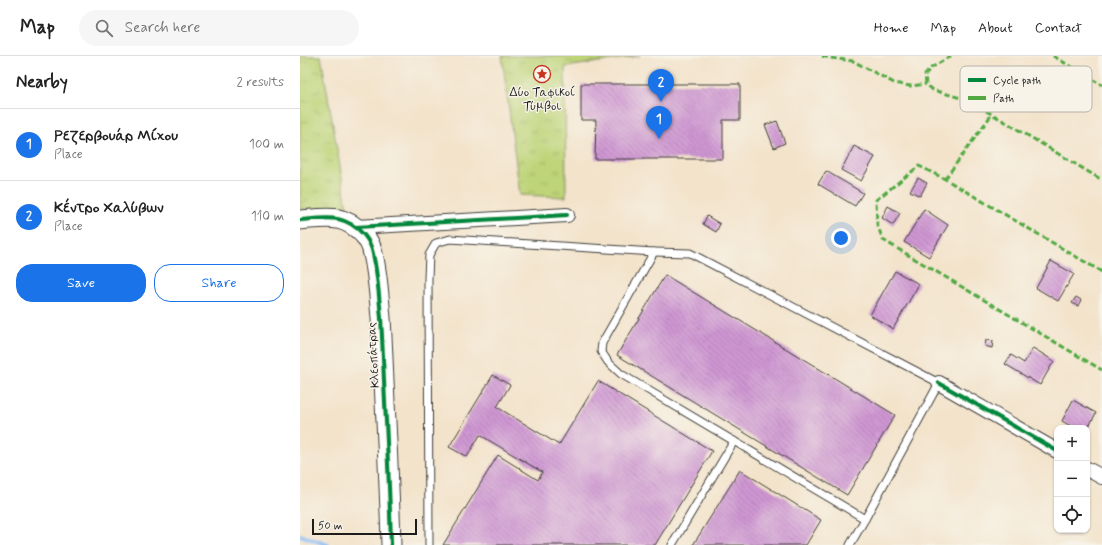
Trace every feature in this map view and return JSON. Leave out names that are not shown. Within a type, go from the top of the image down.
[{"type":"street","points":[[356,227],[567,215]]},
{"type":"street","name":"Κλεοπάτρας","points":[[300,220],[330,218],[340,219],[356,227],[365,236],[372,249],[376,266],[382,343],[391,545]]},
{"type":"street","points":[[939,383],[1054,449]]},
{"type":"street","points":[[1090,471],[1102,477]]},
{"type":"lane","points":[[429,545],[429,255],[436,243],[450,239],[690,253],[939,383],[850,545]]},
{"type":"lane","points":[[654,252],[602,343],[601,351],[608,362],[621,374],[865,519]]},
{"type":"lane","points":[[672,545],[734,441]]},
{"type":"green space","points":[[300,56],[321,56],[347,207],[300,209]]},
{"type":"green space","points":[[502,56],[640,56],[565,67],[566,197],[520,195]]},
{"type":"building","points":[[581,84],[740,84],[740,120],[723,120],[723,159],[595,159],[596,120],[581,120]]},
{"type":"building","points":[[777,121],[785,143],[774,148],[765,125]]},
{"type":"building","points":[[854,146],[875,157],[861,181],[841,170]]},
{"type":"building","points":[[826,171],[863,193],[855,206],[818,184]]},
{"type":"building","points":[[918,178],[927,183],[920,196],[910,191]]},
{"type":"building","points":[[888,206],[900,213],[893,225],[882,218]]},
{"type":"building","points":[[924,209],[948,225],[929,257],[904,242]]},
{"type":"building","points":[[707,216],[720,224],[716,232],[703,224]]},
{"type":"building","points":[[1051,261],[1074,274],[1058,301],[1036,288]]},
{"type":"building","points":[[895,271],[919,284],[893,329],[870,315]]},
{"type":"building","points":[[665,275],[895,415],[847,495],[617,355]]},
{"type":"building","points":[[1076,297],[1081,300],[1078,306],[1072,303]]},
{"type":"building","points":[[986,340],[993,341],[992,348],[985,346]]},
{"type":"building","points":[[1033,348],[1054,361],[1040,385],[1005,364],[1011,355],[1024,363]]},
{"type":"building","points":[[493,375],[510,385],[497,407],[559,445],[598,381],[712,451],[655,545],[443,545],[498,455],[538,480],[542,472],[480,435],[467,457],[449,447]]},
{"type":"building","points":[[1073,400],[1096,413],[1090,425],[1069,425],[1062,421]]},
{"type":"building","points":[[740,470],[821,520],[806,545],[693,545]]},
{"type":"waterway","points":[[300,535],[328,545]]},
{"type":"marked path","points":[[822,56],[853,61],[894,83],[910,86],[926,84]]},
{"type":"marked path","points":[[951,56],[931,68],[925,75],[926,84],[933,90],[960,98]]},
{"type":"marked path","points":[[1053,56],[1070,66]]},
{"type":"marked path","points":[[1092,79],[1102,85]]},
{"type":"marked path","points":[[988,112],[1102,180]]},
{"type":"marked path","points":[[945,179],[992,114]]},
{"type":"marked path","points":[[1102,272],[945,179],[919,166],[876,200],[877,224],[883,240],[1102,370]]},
{"type":"cycle path","points":[[356,227],[567,215]]},
{"type":"cycle path","points":[[300,220],[327,218],[342,220],[357,228],[364,235],[372,249],[375,262],[381,318],[391,545]]},
{"type":"cycle path","points":[[939,383],[1054,449]]},
{"type":"place","name":"Δύο Ταφικοί Τύμβοι","points":[[542,74]]},
{"type":"place","name":"Κέντρο Χαλύβων","points":[[661,102]]},
{"type":"place","name":"Ρεζερβουάρ Μίχου","points":[[659,139]]}]
